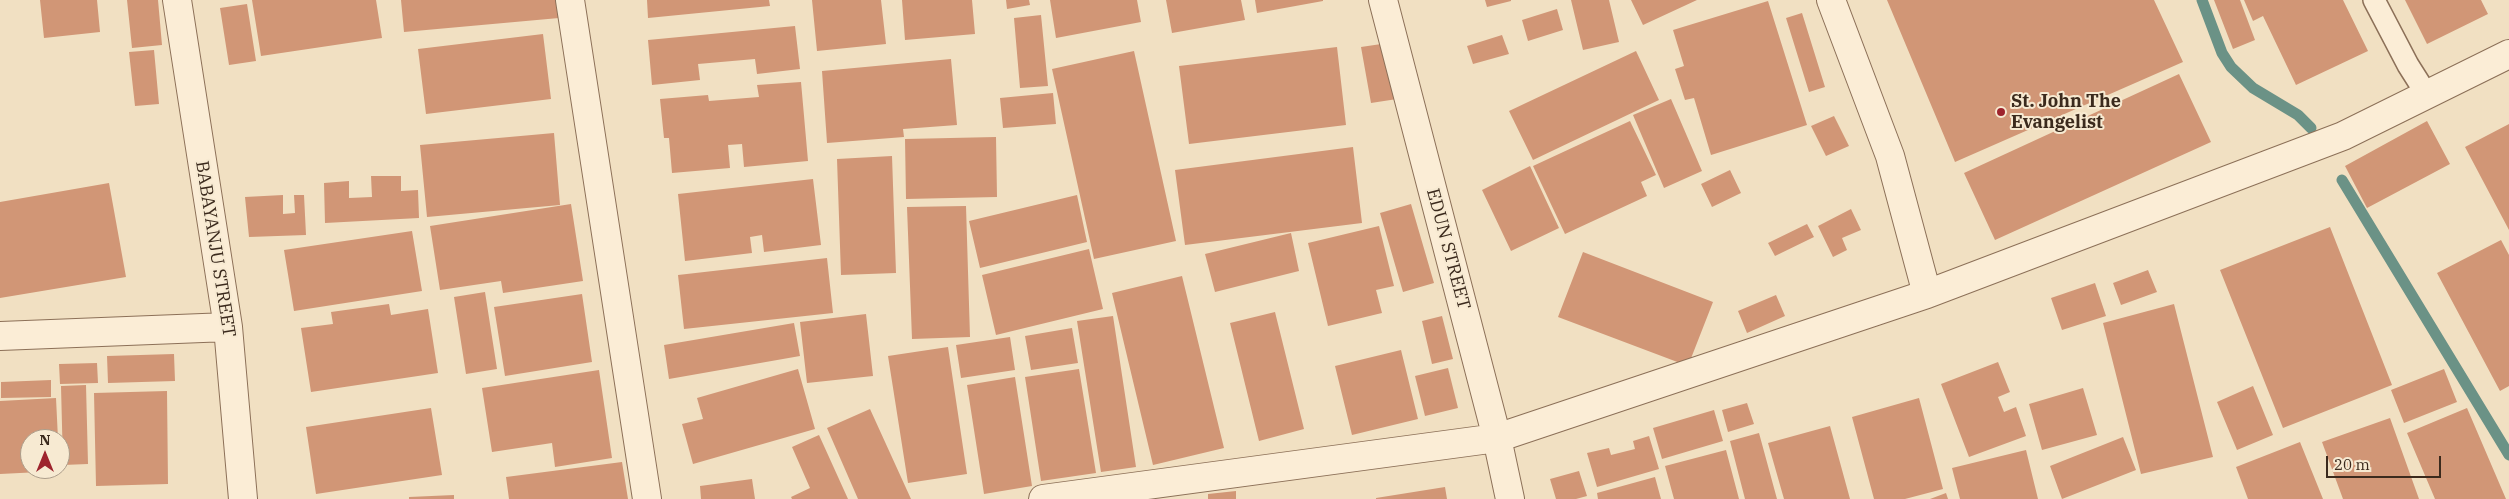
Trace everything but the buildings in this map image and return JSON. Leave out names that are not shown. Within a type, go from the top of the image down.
[{"type":"street","name":"BABAYANJU STREET","points":[[177,0],[228,327],[243,499]]},
{"type":"street","points":[[570,0],[647,499]]},
{"type":"street","name":"EDUN STREET","points":[[1383,0],[1497,438],[1510,499]]},
{"type":"street","points":[[1831,0],[1890,156],[1927,294]]},
{"type":"street","points":[[1042,499],[1167,490],[1497,438],[1927,294],[2343,136],[2509,54]]},
{"type":"street","points":[[0,336],[228,327]]},
{"type":"lane","points":[[2374,0],[2408,65],[2427,95]]},
{"type":"waterway","points":[[2202,0],[2222,53],[2231,67],[2253,88],[2298,115],[2311,128]]},
{"type":"waterway","points":[[2342,180],[2509,455]]},
{"type":"place","name":"St. John The Evangelist","points":[[2001,112]]}]
